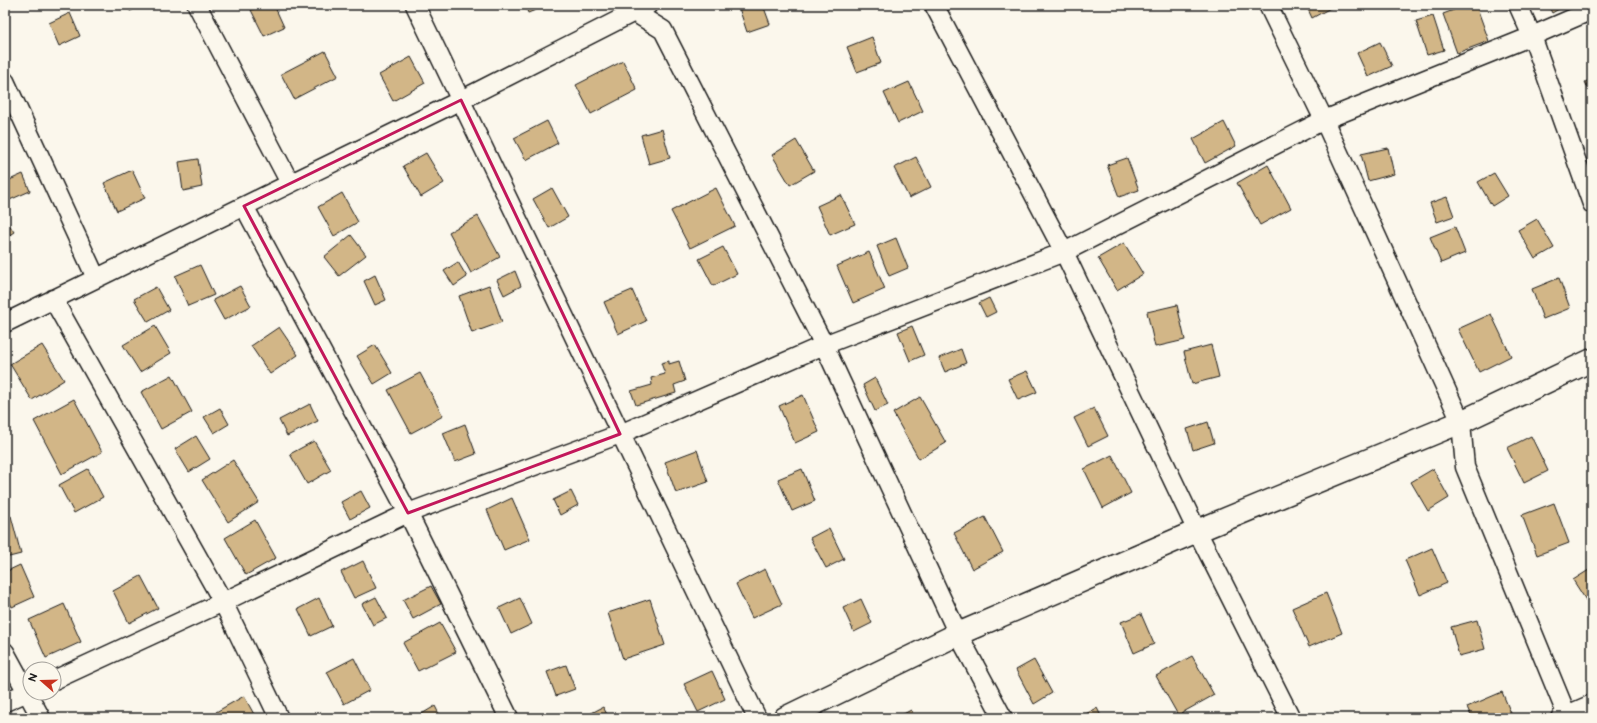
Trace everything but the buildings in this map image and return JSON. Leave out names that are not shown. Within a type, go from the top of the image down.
[{"type":"street","points":[[197,5],[290,183]]},
{"type":"street","points":[[415,5],[620,434],[758,718]]},
{"type":"street","points":[[934,5],[1064,252],[1197,531],[1291,718]]},
{"type":"street","points":[[1268,5],[1324,120],[1461,422],[1465,467],[1565,717],[1592,704]]},
{"type":"street","points":[[1518,5],[1532,36],[1592,204]]},
{"type":"street","points":[[5,323],[461,100],[638,7],[663,30],[824,345],[958,634],[1004,718]]},
{"type":"street","points":[[62,676],[223,602],[408,513],[620,434],[824,345],[1064,252],[1324,120],[1532,36],[1592,10]]},
{"type":"street","points":[[5,81],[96,278]]},
{"type":"street","points":[[244,206],[408,513],[509,718]]},
{"type":"street","points":[[53,299],[223,602],[279,718]]},
{"type":"street","points":[[785,718],[958,634],[1197,531],[1461,422],[1592,360]]},
{"type":"street","points":[[5,652],[22,682]]},
{"type":"street","points":[[5,702],[22,695]]},
{"type":"street","points":[[32,701],[41,718]]},
{"type":"highlighted area","points":[[461,100],[620,434],[408,513],[244,206]]}]
